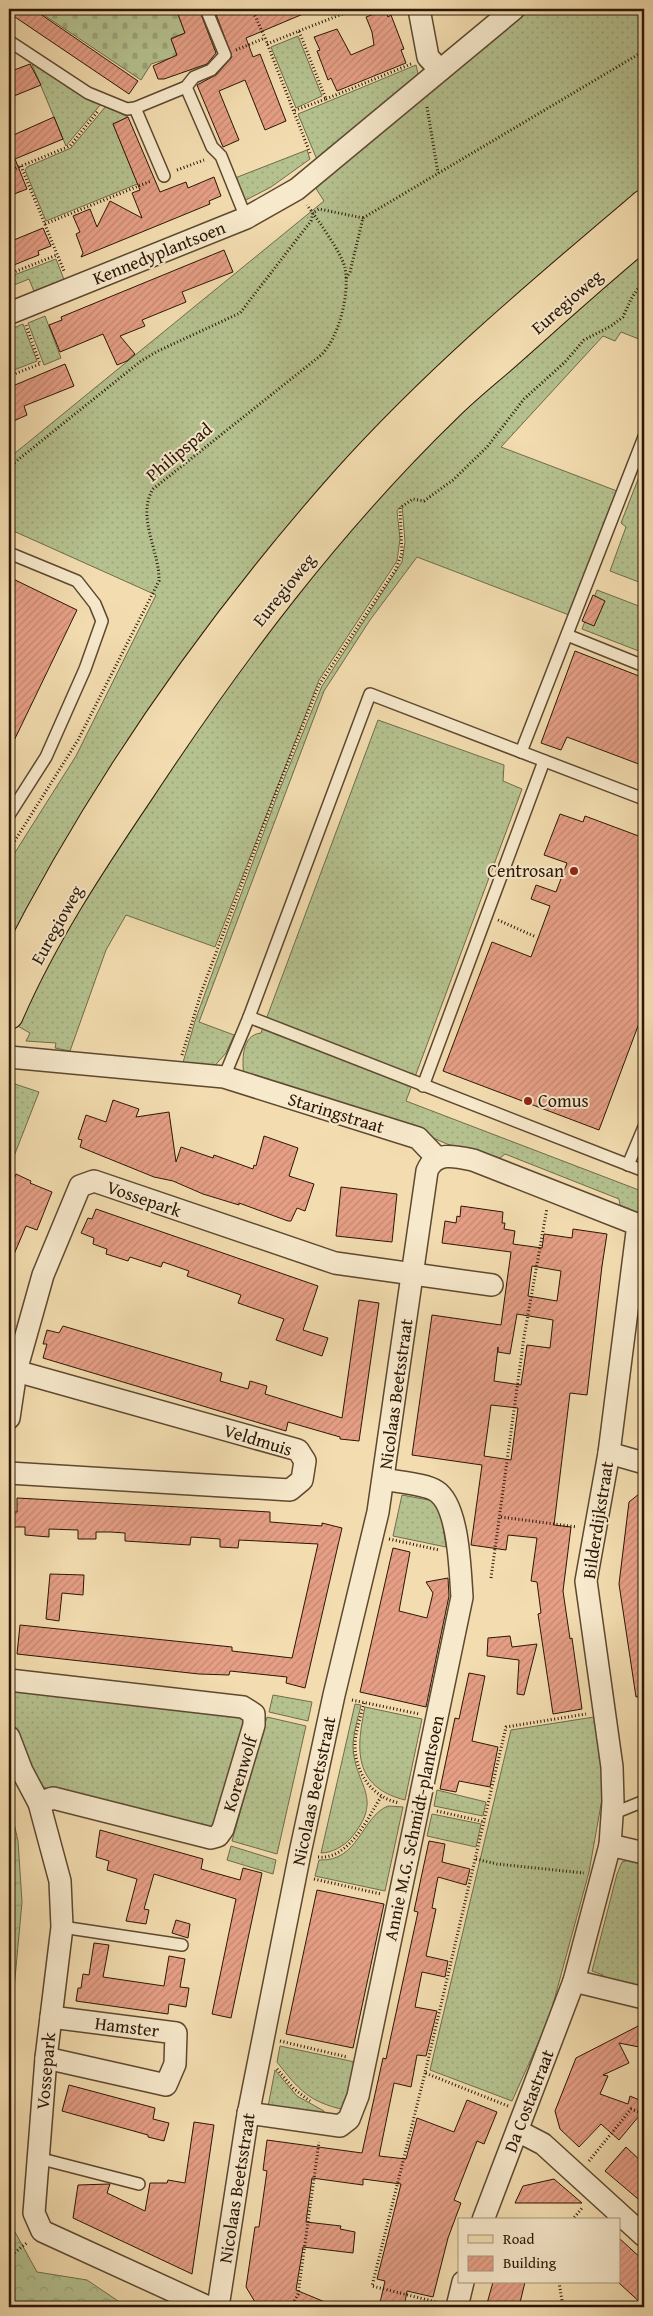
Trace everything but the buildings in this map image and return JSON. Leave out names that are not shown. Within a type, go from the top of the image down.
[{"type":"main road","name":"Euregioweg","points":[[9,973],[43,905],[146,739],[210,648],[270,570],[345,481],[430,393],[561,274],[644,204]]},
{"type":"main road","name":"Euregioweg","points":[[9,1015],[61,914],[113,831],[204,698],[286,586],[360,500],[449,406],[578,290],[644,235]]},
{"type":"street","points":[[419,9],[434,64]]},
{"type":"street","name":"Kennedyplantsoen","points":[[14,310],[246,218],[297,189],[419,90],[434,64],[514,9]]},
{"type":"street","name":"Staringstraat","points":[[9,1057],[224,1077],[418,1138],[437,1158]]},
{"type":"street","points":[[437,1158],[448,1156],[473,1160],[641,1226]]},
{"type":"street","name":"Nicolaas Beetsstraat","points":[[218,2307],[248,2113],[300,1853],[384,1479],[427,1171],[437,1158]]},
{"type":"street","name":"Vossepark","points":[[9,1418],[16,1371],[43,1275],[80,1186],[94,1182],[335,1263],[413,1275]]},
{"type":"street","name":"Bilderdijkstraat","points":[[602,1875],[610,1845],[612,1767],[586,1582],[609,1452],[641,1226]]},
{"type":"street","points":[[413,1275],[492,1285]]},
{"type":"street","name":"Veldmuis","points":[[9,1473],[290,1490],[302,1480],[305,1462],[298,1450],[16,1371]]},
{"type":"street","points":[[609,1452],[644,1462]]},
{"type":"street","name":"Annie M.G. Schmidt-plantsoen","points":[[248,2113],[340,2126],[349,2119],[358,2096],[398,1898],[462,1605],[450,1507],[438,1491],[432,1488],[384,1479]]},
{"type":"street","name":"Korenwolf","points":[[9,1680],[244,1707],[254,1714],[254,1725],[223,1829],[218,1836],[211,1838],[53,1798],[39,1803]]},
{"type":"street","name":"Vossepark","points":[[9,1737],[22,1771],[39,1803],[60,1881],[62,1927],[50,2017],[34,2213],[42,2231]]},
{"type":"street","points":[[610,1845],[644,1853]]},
{"type":"street","name":"Da Costastraat","points":[[485,2218],[574,1981],[602,1875]]},
{"type":"street","points":[[574,1981],[644,1998]]},
{"type":"street","name":"Hamster","points":[[46,2058],[166,2086],[175,2064],[176,2033],[50,2017]]},
{"type":"street","points":[[521,2122],[644,2236]]},
{"type":"street","points":[[42,2231],[208,2307]]},
{"type":"street","points":[[452,2306],[461,2284]]},
{"type":"lane","points":[[9,41],[68,81],[106,101],[127,108],[135,108],[186,87],[194,77],[211,70],[225,55],[206,9]]},
{"type":"lane","name":"Kennedyplantsoen","points":[[186,87],[246,218]]},
{"type":"lane","points":[[135,108],[164,176]]},
{"type":"lane","points":[[521,752],[644,437]]},
{"type":"lane","points":[[9,553],[77,581],[95,604],[102,621],[86,669],[46,757],[9,815]]},
{"type":"lane","points":[[567,635],[644,666]]},
{"type":"lane","points":[[224,1077],[249,1017],[370,694],[644,799]]},
{"type":"lane","points":[[423,1086],[544,761]]},
{"type":"lane","points":[[249,1017],[644,1171]]},
{"type":"lane","points":[[628,1165],[644,1127]]},
{"type":"lane","points":[[612,1814],[644,1801]]},
{"type":"lane","points":[[62,1927],[182,1945]]},
{"type":"lane","points":[[38,2158],[139,2184]]},
{"type":"path","points":[[252,9],[318,172]]},
{"type":"path","points":[[267,44],[355,9]]},
{"type":"path","points":[[299,31],[326,99]]},
{"type":"path","points":[[225,55],[265,38]]},
{"type":"path","points":[[9,467],[141,361],[158,350],[240,313],[311,221],[313,213],[320,209],[362,218],[644,51]]},
{"type":"path","points":[[293,111],[434,64]]},
{"type":"path","points":[[419,90],[425,99],[438,173]]},
{"type":"path","points":[[9,171],[70,146],[106,101]]},
{"type":"path","points":[[45,224],[218,154]]},
{"type":"path","name":"Kennedyplantsoen","points":[[20,166],[71,288]]},
{"type":"path","name":"Philipspad","points":[[9,850],[78,740],[159,581],[148,519],[150,495],[158,485],[327,349],[337,329],[344,299],[345,267],[297,189]]},
{"type":"path","points":[[345,278],[350,272],[362,218]]},
{"type":"path","points":[[9,274],[58,255]]},
{"type":"path","points":[[175,1072],[201,992],[275,795],[319,685],[396,569],[402,553],[400,508],[413,499],[424,501],[453,480],[487,447],[524,399],[565,362],[584,340],[611,326],[623,317],[631,299],[644,280]]},
{"type":"path","points":[[9,376],[40,364],[14,310]]},
{"type":"path","points":[[486,915],[536,937]]},
{"type":"path","points":[[491,1578],[501,1517],[524,1336],[550,1190]]},
{"type":"path","points":[[501,1517],[595,1530]]},
{"type":"path","points":[[372,1536],[457,1554]]},
{"type":"path","points":[[334,1695],[438,1718]]},
{"type":"path","points":[[364,1703],[355,1744],[362,1775],[373,1791],[381,1798],[485,1822]]},
{"type":"path","points":[[452,2306],[372,2286],[425,2073],[506,1726],[604,1711]]},
{"type":"path","points":[[300,1853],[321,1857],[331,1856],[340,1851],[356,1835],[381,1798]]},
{"type":"path","points":[[476,1859],[497,1864],[602,1875]]},
{"type":"path","points":[[296,1875],[398,1898]]},
{"type":"path","points":[[263,2040],[365,2061]]},
{"type":"path","points":[[263,2040],[282,2076],[294,2089],[312,2103]]},
{"type":"path","points":[[425,2073],[521,2122]]},
{"type":"path","points":[[578,2175],[631,2109],[644,2114]]},
{"type":"path","points":[[291,2307],[298,2294],[321,2124]]},
{"type":"path","points":[[9,2257],[42,2231]]},
{"type":"path","points":[[559,2284],[563,2307]]},
{"type":"green space","points":[[35,9],[176,9],[185,33],[171,38],[177,56],[151,64],[141,80]]},
{"type":"green space","points":[[530,9],[644,9],[644,195],[500,314],[9,954],[9,862],[76,756],[156,595],[9,529],[9,458],[324,201],[315,187]]},
{"type":"green space","points":[[298,36],[322,96],[296,108],[271,47]]},
{"type":"green space","points":[[31,62],[101,104],[66,146]]},
{"type":"green space","points":[[416,65],[419,78],[318,162],[298,114]]},
{"type":"green space","points":[[106,106],[128,117],[113,124],[136,179],[152,178],[46,221],[25,170],[27,167],[71,148]]},
{"type":"green space","points":[[307,150],[310,159],[271,187],[244,201],[235,178]]},
{"type":"green space","points":[[644,241],[644,341],[621,332],[615,341],[603,336],[501,447],[617,491],[569,615],[417,557],[370,620],[324,691],[199,1022],[234,1035],[226,1053],[210,1071],[182,1066],[195,1021],[277,796],[322,686],[402,562],[405,542],[402,505],[397,511],[400,539],[397,561],[319,680],[215,947],[126,915],[106,950],[70,1051],[55,1048],[56,1043],[26,1041],[30,1033],[16,1025],[61,934],[164,761],[388,476]]},
{"type":"green space","points":[[56,259],[65,282],[35,294],[29,279],[9,287],[9,277]]},
{"type":"green space","points":[[45,316],[61,358],[44,365],[28,323]]},
{"type":"green space","points":[[23,324],[37,361],[9,372],[9,330]]},
{"type":"green space","points":[[644,464],[644,584],[610,571],[626,527],[621,523]]},
{"type":"green space","points":[[597,590],[644,608],[644,653],[582,629]]},
{"type":"green space","points":[[378,720],[504,765],[503,781],[522,789],[406,1101],[644,1192],[644,1216],[620,1205],[619,1199],[505,1154],[500,1158],[447,1144],[401,1124],[244,1077],[243,1057],[246,1044],[254,1035],[261,1033]]},
{"type":"green space","points":[[9,1082],[39,1092],[9,1169]]},
{"type":"green space","points":[[402,1495],[434,1501],[441,1513],[446,1547],[393,1536]]},
{"type":"green space","points":[[17,1690],[230,1710],[246,1721],[221,1822],[204,1832],[40,1786],[17,1742],[9,1718],[9,1695]]},
{"type":"green space","points":[[273,1695],[312,1702],[308,1721],[269,1712]]},
{"type":"green space","points":[[355,1704],[361,1705],[353,1747],[358,1772],[366,1792],[366,1812],[361,1824],[348,1841],[333,1850],[321,1853]]},
{"type":"green space","points":[[365,1707],[422,1719],[405,1800],[388,1794],[376,1786],[367,1776],[362,1764],[360,1751],[360,1737]]},
{"type":"green space","points":[[267,1717],[306,1726],[277,1854],[232,1841]]},
{"type":"green space","points":[[594,1717],[605,1782],[589,1872],[549,2019],[512,2101],[430,2070],[511,1730]]},
{"type":"green space","points":[[437,1790],[486,1802],[483,1816],[434,1806]]},
{"type":"green space","points":[[9,1801],[18,1841],[22,1902],[9,2044]]},
{"type":"green space","points":[[388,1806],[403,1807],[385,1891],[315,1876],[319,1860],[332,1859],[343,1854],[351,1847],[371,1819]]},
{"type":"green space","points":[[432,1814],[481,1824],[476,1847],[427,1836]]},
{"type":"green space","points":[[231,1846],[276,1860],[273,1874],[227,1860]]},
{"type":"green space","points":[[632,1859],[644,1861],[644,1990],[602,1981],[603,1975],[592,1971],[617,1874],[622,1862]]},
{"type":"green space","points":[[280,2046],[355,2062],[345,2110],[322,2103],[306,2094],[277,2062]]},
{"type":"green space","points":[[275,2070],[297,2096],[324,2111],[321,2120],[267,2112]]},
{"type":"green space","points":[[9,2228],[15,2232],[37,2272],[87,2280],[127,2307],[9,2307]]},
{"type":"place","name":"Centrosan","points":[[574,871]]},
{"type":"place","name":"Comus","points":[[528,1101]]}]
